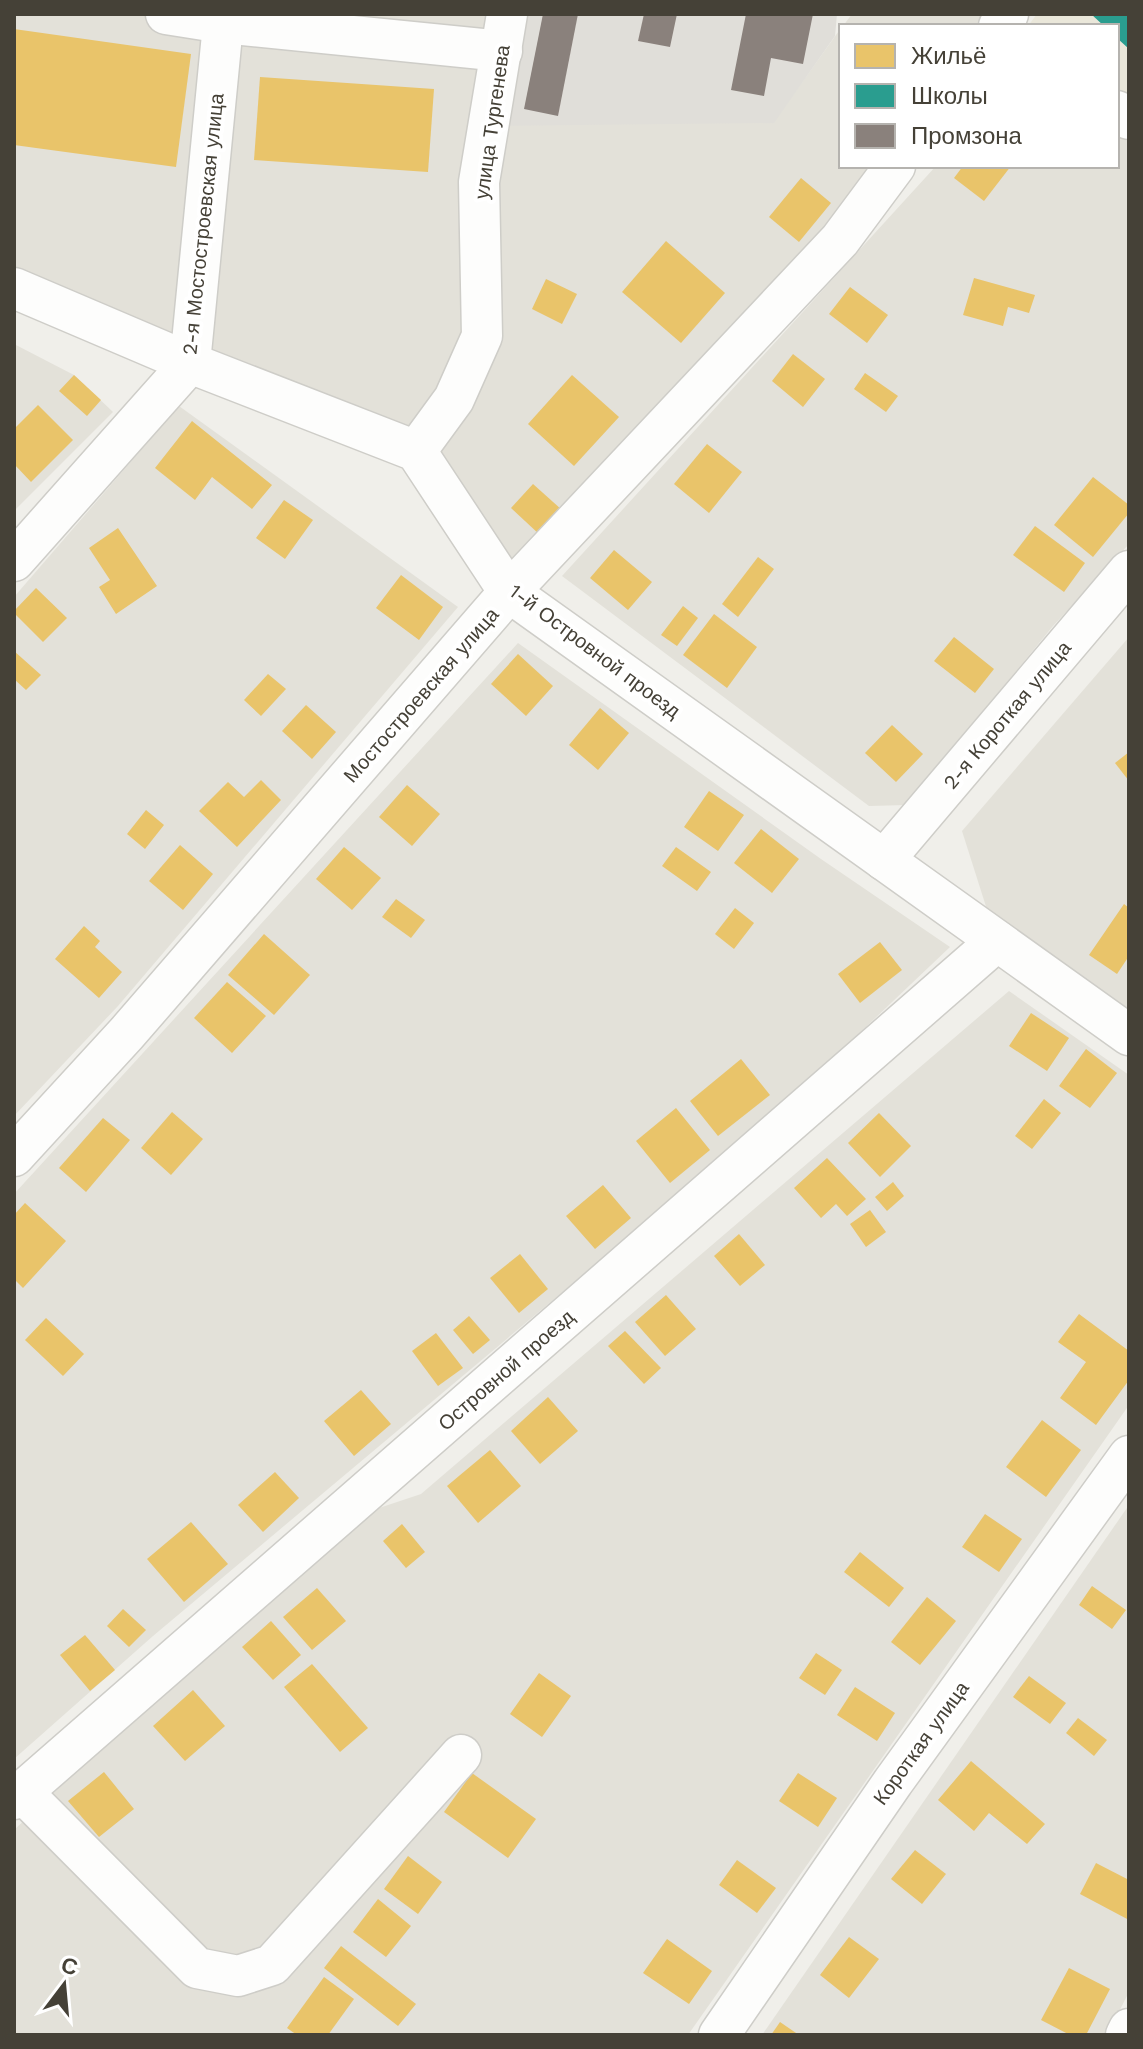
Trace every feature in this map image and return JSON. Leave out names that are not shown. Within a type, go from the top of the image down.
[{"type":"street","points":[[166,14],[504,33]]},
{"type":"street","name":"2-я Мостостроевская улица","points":[[14,561],[190,363],[223,18]]},
{"type":"street","name":"улица Тургенева","points":[[416,451],[454,399],[482,336],[479,182],[504,33]]},
{"type":"street","name":"Мостостроевская улица","points":[[14,1156],[127,1033],[509,592],[840,240],[894,168]]},
{"type":"street","points":[[14,288],[190,363],[416,451]]},
{"type":"street","name":"1-й Островной проезд","points":[[416,451],[509,592],[1129,1035]]},
{"type":"street","name":"2-я Короткая улица","points":[[884,860],[1129,571]]},
{"type":"street","name":"Островной проезд","points":[[18,1796],[997,941]]},
{"type":"street","name":"Короткая улица","points":[[719,2035],[893,1782],[1129,1456]]},
{"type":"street","points":[[18,1796],[197,1968],[238,1976],[272,1965],[461,1755]]},
{"type":"street","points":[[1126,2035],[1129,2029]]},
{"type":"shaded area","points":[[14,14],[507,14],[773,123],[839,31],[839,168],[893,168],[509,592],[416,451],[14,288]]},
{"type":"shaded area","points":[[507,14],[837,14],[835,36],[774,123],[489,126]]},
{"type":"shaded area","points":[[852,14],[1008,14],[1000,24],[844,24]]},
{"type":"shaded area","points":[[1037,14],[1129,14],[1129,107],[1119,100],[1119,24],[1030,24]]},
{"type":"shaded area","points":[[1119,135],[1129,142],[1129,544],[1053,626],[907,805],[869,806],[562,576],[934,168],[1119,168]]},
{"type":"shaded area","points":[[14,344],[74,375],[113,412],[14,511]]},
{"type":"shaded area","points":[[179,406],[458,607],[118,1006],[14,1116],[14,597]]},
{"type":"shaded area","points":[[1129,637],[1129,1021],[989,916],[962,831]]},
{"type":"shaded area","points":[[518,643],[950,947],[771,1117],[153,1636],[14,1759],[14,1194]]},
{"type":"shaded area","points":[[1009,991],[1129,1075],[1129,1405],[688,2035],[14,2035],[14,1830],[108,1742],[373,1510],[421,1494]]},
{"type":"shaded area","points":[[1129,1505],[1129,1992],[1107,2035],[762,2035]]},
{"type":"building: Жильё","points":[[14,29],[191,54],[176,167],[14,145]]},
{"type":"building: Жильё","points":[[260,77],[434,89],[428,172],[254,160]]},
{"type":"building: Жильё","points":[[962,168],[1009,168],[984,201],[954,178]]},
{"type":"building: Жильё","points":[[801,178],[831,203],[799,242],[769,217]]},
{"type":"building: Жильё","points":[[666,241],[725,293],[681,343],[622,292]]},
{"type":"building: Жильё","points":[[974,278],[1035,295],[1029,313],[1008,307],[1003,326],[963,315]]},
{"type":"building: Жильё","points":[[546,279],[577,294],[562,324],[532,309]]},
{"type":"building: Жильё","points":[[850,287],[888,315],[867,343],[829,314]]},
{"type":"building: Жильё","points":[[793,354],[825,379],[803,407],[772,381]]},
{"type":"building: Жильё","points":[[865,373],[898,396],[886,412],[854,389]]},
{"type":"building: Жильё","points":[[74,375],[101,400],[87,416],[59,391]]},
{"type":"building: Жильё","points":[[572,375],[619,417],[574,466],[528,424]]},
{"type":"building: Жильё","points":[[38,405],[73,440],[31,482],[14,464],[14,429]]},
{"type":"building: Жильё","points":[[192,421],[272,485],[252,509],[212,477],[195,500],[155,468]]},
{"type":"building: Жильё","points":[[707,444],[742,472],[709,513],[674,484]]},
{"type":"building: Жильё","points":[[1093,477],[1129,505],[1129,513],[1093,557],[1054,525]]},
{"type":"building: Жильё","points":[[533,484],[562,510],[540,535],[511,508]]},
{"type":"building: Жильё","points":[[284,500],[313,520],[285,559],[256,538]]},
{"type":"building: Жильё","points":[[1035,526],[1085,563],[1064,592],[1013,555]]},
{"type":"building: Жильё","points":[[118,528],[157,586],[116,614],[99,587],[110,580],[89,548]]},
{"type":"building: Жильё","points":[[614,550],[652,582],[628,610],[590,578]]},
{"type":"building: Жильё","points":[[758,557],[774,569],[738,617],[722,604]]},
{"type":"building: Жильё","points":[[401,575],[443,607],[419,640],[376,608]]},
{"type":"building: Жильё","points":[[36,588],[67,618],[43,642],[14,613]]},
{"type":"building: Жильё","points":[[683,606],[698,618],[677,646],[661,635]]},
{"type":"building: Жильё","points":[[714,614],[757,647],[727,688],[683,655]]},
{"type":"building: Жильё","points":[[954,637],[994,669],[975,693],[934,661]]},
{"type":"building: Жильё","points":[[14,651],[41,675],[26,690],[14,679]]},
{"type":"building: Жильё","points":[[518,654],[553,686],[526,716],[491,684]]},
{"type":"building: Жильё","points":[[268,674],[286,689],[261,716],[244,700]]},
{"type":"building: Жильё","points":[[306,705],[336,732],[312,759],[282,731]]},
{"type":"building: Жильё","points":[[600,708],[629,733],[598,770],[569,745]]},
{"type":"building: Жильё","points":[[892,725],[923,754],[896,782],[865,753]]},
{"type":"building: Жильё","points":[[1129,752],[1129,781],[1115,763]]},
{"type":"building: Жильё","points":[[261,780],[281,800],[237,847],[199,811],[228,782],[244,797]]},
{"type":"building: Жильё","points":[[407,785],[440,814],[412,846],[379,817]]},
{"type":"building: Жильё","points":[[709,791],[744,815],[718,851],[684,827]]},
{"type":"building: Жильё","points":[[146,810],[164,825],[145,849],[127,834]]},
{"type":"building: Жильё","points":[[761,829],[799,859],[772,893],[734,863]]},
{"type":"building: Жильё","points":[[180,845],[213,874],[183,910],[149,881]]},
{"type":"building: Жильё","points":[[344,847],[381,878],[352,910],[316,879]]},
{"type":"building: Жильё","points":[[676,847],[711,872],[697,891],[662,866]]},
{"type":"building: Жильё","points":[[396,899],[425,920],[411,938],[382,917]]},
{"type":"building: Жильё","points":[[1124,904],[1129,908],[1129,956],[1117,974],[1089,955]]},
{"type":"building: Жильё","points":[[735,908],[754,923],[734,949],[715,934]]},
{"type":"building: Жильё","points":[[84,926],[100,941],[95,947],[122,972],[99,998],[55,959]]},
{"type":"building: Жильё","points":[[264,934],[310,975],[274,1015],[228,975]]},
{"type":"building: Жильё","points":[[880,942],[902,970],[860,1003],[838,974]]},
{"type":"building: Жильё","points":[[227,982],[266,1016],[232,1053],[194,1018]]},
{"type":"building: Жильё","points":[[1031,1013],[1069,1038],[1047,1071],[1009,1046]]},
{"type":"building: Жильё","points":[[1086,1049],[1117,1073],[1090,1108],[1059,1086]]},
{"type":"building: Жильё","points":[[741,1059],[770,1095],[718,1136],[690,1101]]},
{"type":"building: Жильё","points":[[1044,1099],[1061,1113],[1032,1149],[1015,1136]]},
{"type":"building: Жильё","points":[[676,1108],[710,1150],[670,1183],[636,1141]]},
{"type":"building: Жильё","points":[[172,1112],[203,1139],[171,1175],[141,1148]]},
{"type":"building: Жильё","points":[[879,1113],[911,1146],[880,1177],[848,1143]]},
{"type":"building: Жильё","points":[[103,1118],[130,1140],[86,1192],[59,1168]]},
{"type":"building: Жильё","points":[[827,1158],[866,1199],[847,1216],[836,1204],[821,1218],[794,1188]]},
{"type":"building: Жильё","points":[[893,1182],[904,1196],[887,1211],[875,1197]]},
{"type":"building: Жильё","points":[[603,1185],[631,1218],[595,1249],[566,1216]]},
{"type":"building: Жильё","points":[[25,1203],[66,1241],[23,1288],[14,1279],[14,1215]]},
{"type":"building: Жильё","points":[[870,1210],[886,1232],[866,1247],[850,1224]]},
{"type":"building: Жильё","points":[[739,1234],[765,1265],[740,1286],[714,1256]]},
{"type":"building: Жильё","points":[[520,1254],[548,1289],[519,1313],[490,1278]]},
{"type":"building: Жильё","points":[[666,1295],[696,1329],[665,1356],[635,1322]]},
{"type":"building: Жильё","points":[[1079,1314],[1129,1351],[1129,1380],[1096,1425],[1060,1398],[1086,1362],[1058,1342]]},
{"type":"building: Жильё","points":[[469,1316],[490,1340],[473,1354],[453,1330]]},
{"type":"building: Жильё","points":[[46,1318],[84,1354],[63,1376],[25,1340]]},
{"type":"building: Жильё","points":[[625,1331],[661,1368],[644,1384],[608,1346]]},
{"type":"building: Жильё","points":[[436,1333],[463,1368],[438,1386],[412,1351]]},
{"type":"building: Жильё","points":[[361,1390],[391,1424],[354,1456],[324,1421]]},
{"type":"building: Жильё","points":[[548,1397],[578,1431],[540,1464],[511,1431]]},
{"type":"building: Жильё","points":[[1042,1420],[1081,1450],[1046,1497],[1006,1467]]},
{"type":"building: Жильё","points":[[490,1450],[521,1486],[478,1523],[447,1486]]},
{"type":"building: Жильё","points":[[275,1472],[299,1498],[263,1532],[238,1505]]},
{"type":"building: Жильё","points":[[985,1514],[1022,1539],[999,1572],[962,1547]]},
{"type":"building: Жильё","points":[[191,1522],[228,1564],[184,1602],[147,1559]]},
{"type":"building: Жильё","points":[[402,1524],[425,1552],[406,1568],[383,1541]]},
{"type":"building: Жильё","points":[[860,1552],[904,1588],[889,1607],[844,1572]]},
{"type":"building: Жильё","points":[[1092,1586],[1126,1610],[1112,1629],[1079,1605]]},
{"type":"building: Жильё","points":[[317,1588],[346,1621],[312,1650],[283,1617]]},
{"type":"building: Жильё","points":[[927,1597],[956,1621],[920,1665],[891,1642]]},
{"type":"building: Жильё","points":[[123,1609],[146,1630],[129,1647],[107,1626]]},
{"type":"building: Жильё","points":[[271,1621],[301,1655],[273,1680],[242,1647]]},
{"type":"building: Жильё","points":[[85,1635],[115,1670],[90,1691],[60,1655]]},
{"type":"building: Жильё","points":[[816,1653],[842,1670],[825,1695],[799,1678]]},
{"type":"building: Жильё","points":[[312,1664],[368,1728],[340,1752],[284,1687]]},
{"type":"building: Жильё","points":[[539,1673],[571,1696],[542,1737],[510,1714]]},
{"type":"building: Жильё","points":[[1029,1676],[1066,1703],[1050,1724],[1013,1697]]},
{"type":"building: Жильё","points":[[855,1687],[895,1713],[877,1741],[837,1715]]},
{"type":"building: Жильё","points":[[193,1690],[225,1726],[185,1761],[153,1726]]},
{"type":"building: Жильё","points":[[1078,1718],[1107,1740],[1094,1756],[1066,1733]]},
{"type":"building: Жильё","points":[[971,1761],[1045,1824],[1027,1844],[989,1813],[974,1831],[938,1800]]},
{"type":"building: Жильё","points":[[104,1772],[134,1809],[99,1837],[68,1801]]},
{"type":"building: Жильё","points":[[472,1773],[536,1819],[508,1858],[444,1812]]},
{"type":"building: Жильё","points":[[798,1773],[837,1798],[818,1827],[779,1801]]},
{"type":"building: Жильё","points":[[915,1850],[946,1874],[922,1904],[891,1879]]},
{"type":"building: Жильё","points":[[408,1856],[442,1882],[418,1914],[384,1889]]},
{"type":"building: Жильё","points":[[737,1860],[776,1888],[757,1913],[719,1885]]},
{"type":"building: Жильё","points":[[1096,1863],[1129,1880],[1129,1920],[1080,1894]]},
{"type":"building: Жильё","points":[[378,1899],[411,1926],[386,1957],[353,1932]]},
{"type":"building: Жильё","points":[[849,1937],[879,1959],[849,1998],[820,1975]]},
{"type":"building: Жильё","points":[[667,1939],[712,1971],[689,2004],[643,1973]]},
{"type":"building: Жильё","points":[[341,1946],[416,2004],[398,2026],[324,1968]]},
{"type":"building: Жильё","points":[[1069,1968],[1110,1989],[1086,2035],[1070,2035],[1041,2020]]},
{"type":"building: Жильё","points":[[324,1977],[354,1999],[328,2035],[297,2035],[287,2028]]},
{"type":"building: Жильё","points":[[780,2022],[799,2035],[771,2035]]},
{"type":"building: Школы","points":[[1091,14],[1129,14],[1129,49],[1119,40],[1119,24],[1102,24]]},
{"type":"building: Промзона","points":[[543,14],[578,14],[558,116],[524,109]]},
{"type":"building: Промзона","points":[[644,14],[677,14],[670,47],[638,41]]},
{"type":"building: Промзона","points":[[746,14],[813,14],[803,64],[771,58],[764,96],[731,90]]}]
